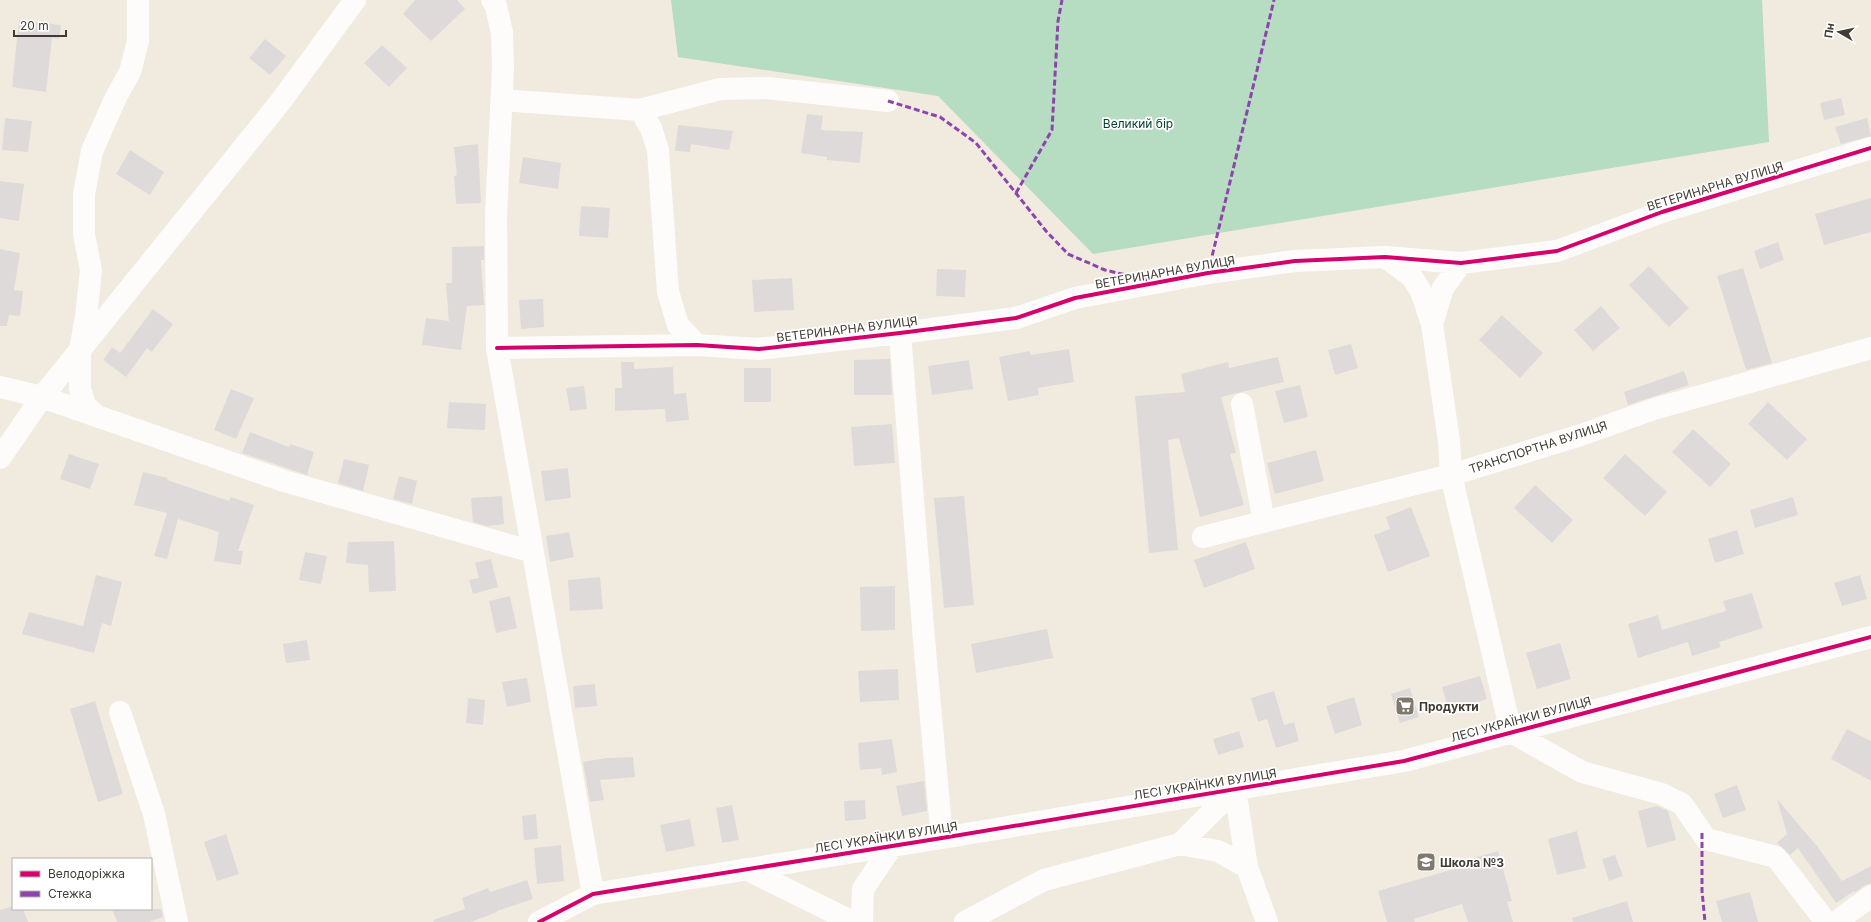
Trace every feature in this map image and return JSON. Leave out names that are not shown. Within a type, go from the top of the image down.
[{"type":"street","points":[[0,458],[42,397],[281,101],[355,0]]},
{"type":"street","points":[[492,0],[496,6],[502,33],[502,100],[496,215],[497,348],[593,894]]},
{"type":"street","points":[[97,416],[86,405],[80,389],[80,350],[86,317],[91,270],[84,234],[84,194],[92,151],[116,97],[130,72],[138,41],[140,6]]},
{"type":"street","points":[[502,100],[640,110],[720,89],[767,88],[888,101]]},
{"type":"street","points":[[640,110],[652,128],[658,150],[668,292],[678,325],[696,345]]},
{"type":"street","name":"ВЕТЕРИНАРНА ВУЛИЦЯ","points":[[497,348],[696,345],[759,349],[1016,318],[1075,298],[1208,273],[1295,262],[1385,257],[1461,263],[1557,251],[1662,212],[1871,148]]},
{"type":"street","points":[[1385,257],[1411,276],[1421,291],[1432,324],[1449,441],[1451,475],[1511,732],[1582,772],[1662,794],[1682,804],[1706,839],[1776,857],[1826,922]]},
{"type":"street","points":[[1432,324],[1443,288],[1461,263]]},
{"type":"street","points":[[900,333],[924,640],[942,838]]},
{"type":"street","name":"ТРАНСПОРТНА ВУЛИЦЯ","points":[[1203,537],[1451,475],[1581,435],[1654,409],[1871,348]]},
{"type":"street","points":[[0,387],[42,397],[284,481],[533,552]]},
{"type":"street","points":[[1242,404],[1264,522]]},
{"type":"street","name":"ЛЕСІ УКРАЇНКИ ВУЛИЦЯ","points":[[539,922],[593,894],[942,838],[1404,761],[1871,637]]},
{"type":"street","points":[[120,712],[154,814],[177,922]]},
{"type":"street","points":[[1180,844],[1235,789]]},
{"type":"street","points":[[1235,789],[1247,867],[1267,922]]},
{"type":"street","points":[[965,922],[1044,880],[1180,844],[1218,851],[1247,867]]},
{"type":"street","points":[[862,922],[863,889],[892,846]]},
{"type":"street","points":[[746,869],[853,922]]},
{"type":"street","points":[[1836,922],[1871,896]]},
{"type":"green space","name":"Великий бір","points":[[671,0],[1762,0],[1769,142],[1093,254],[938,96],[678,57]]},
{"type":"building","points":[[415,0],[457,0],[465,9],[431,41],[403,14]]},
{"type":"building","points":[[19,20],[61,25],[59,39],[52,38],[46,92],[12,87]]},
{"type":"building","points":[[265,39],[286,56],[270,75],[249,58]]},
{"type":"building","points":[[382,45],[407,68],[389,87],[364,63]]},
{"type":"building","points":[[1841,98],[1845,115],[1824,120],[1820,103]]},
{"type":"building","points":[[807,114],[823,116],[821,130],[863,132],[860,163],[827,160],[827,157],[801,153]]},
{"type":"building","points":[[5,118],[32,121],[28,152],[2,150]]},
{"type":"building","points":[[1867,118],[1871,136],[1841,144],[1835,127]]},
{"type":"building","points":[[678,125],[733,131],[729,150],[691,144],[690,152],[675,151]]},
{"type":"building","points":[[478,144],[481,203],[456,204],[454,176],[457,175],[454,147]]},
{"type":"building","points":[[130,150],[164,172],[150,195],[116,174]]},
{"type":"building","points":[[523,157],[561,163],[558,189],[519,183]]},
{"type":"building","points":[[0,181],[24,184],[19,221],[0,218]]},
{"type":"building","points":[[1871,198],[1871,232],[1824,245],[1815,214]]},
{"type":"building","points":[[581,206],[610,208],[608,238],[579,236]]},
{"type":"building","points":[[1778,242],[1784,260],[1760,269],[1754,251]]},
{"type":"building","points":[[484,246],[484,260],[481,260],[484,305],[467,306],[461,350],[422,345],[426,318],[449,321],[446,283],[452,283],[452,247]]},
{"type":"building","points":[[0,249],[20,253],[14,290],[23,291],[20,316],[9,315],[7,326],[0,326]]},
{"type":"building","points":[[1649,266],[1689,308],[1669,327],[1629,285]]},
{"type":"building","points":[[1743,268],[1772,363],[1746,370],[1717,276]]},
{"type":"building","points":[[937,269],[966,270],[965,297],[936,296]]},
{"type":"building","points":[[792,278],[794,310],[754,312],[752,280]]},
{"type":"building","points":[[543,299],[544,327],[521,329],[519,300]]},
{"type":"building","points":[[1601,306],[1620,328],[1593,351],[1574,330]]},
{"type":"building","points":[[153,309],[173,324],[152,352],[147,348],[126,377],[103,360],[112,347],[120,353]]},
{"type":"building","points":[[1502,315],[1543,353],[1520,378],[1479,340]]},
{"type":"building","points":[[1351,344],[1358,368],[1335,375],[1328,350]]},
{"type":"building","points":[[1069,349],[1074,382],[1038,388],[1039,395],[1008,401],[999,357],[1030,351],[1031,355]]},
{"type":"building","points":[[1278,357],[1284,382],[1221,397],[1236,453],[1230,454],[1244,505],[1200,517],[1179,438],[1168,440],[1178,550],[1149,553],[1135,396],[1185,392],[1181,374],[1228,362],[1229,368]]},
{"type":"building","points":[[890,359],[892,395],[854,395],[854,360]]},
{"type":"building","points":[[969,360],[973,389],[932,395],[928,366]]},
{"type":"building","points":[[621,362],[634,362],[634,369],[673,367],[674,394],[686,393],[689,420],[666,422],[665,409],[615,411],[615,388],[622,388]]},
{"type":"building","points":[[744,368],[771,368],[771,402],[744,402]]},
{"type":"building","points":[[1684,371],[1689,385],[1628,405],[1624,392]]},
{"type":"building","points":[[1300,385],[1308,417],[1284,423],[1275,391]]},
{"type":"building","points":[[584,386],[587,409],[570,411],[566,388]]},
{"type":"building","points":[[231,389],[254,398],[236,439],[214,430]]},
{"type":"building","points":[[449,402],[486,404],[485,430],[447,428]]},
{"type":"building","points":[[1768,402],[1807,439],[1787,460],[1748,424]]},
{"type":"building","points":[[892,424],[895,463],[854,466],[851,427]]},
{"type":"building","points":[[1693,429],[1731,464],[1710,487],[1672,452]]},
{"type":"building","points":[[250,432],[289,447],[290,444],[314,452],[307,475],[242,453]]},
{"type":"building","points":[[1316,450],[1324,481],[1275,494],[1267,463]]},
{"type":"building","points":[[69,454],[99,464],[90,489],[60,479]]},
{"type":"building","points":[[1625,454],[1667,492],[1645,516],[1603,478]]},
{"type":"building","points":[[344,459],[369,465],[363,491],[338,483]]},
{"type":"building","points":[[568,468],[571,498],[545,501],[541,471]]},
{"type":"building","points":[[143,472],[168,478],[167,480],[229,501],[231,497],[254,505],[238,551],[243,551],[241,565],[214,561],[219,532],[178,519],[167,559],[154,556],[167,513],[134,505]]},
{"type":"building","points":[[399,476],[417,481],[412,504],[393,499]]},
{"type":"building","points":[[1535,485],[1573,520],[1552,543],[1514,508]]},
{"type":"building","points":[[502,496],[504,524],[487,526],[473,522],[471,498]]},
{"type":"building","points":[[964,496],[974,605],[944,608],[934,498]]},
{"type":"building","points":[[1793,497],[1798,515],[1755,528],[1750,510]]},
{"type":"building","points":[[1411,507],[1430,556],[1388,572],[1374,535],[1390,529],[1386,517]]},
{"type":"building","points":[[1737,530],[1744,554],[1715,563],[1708,539]]},
{"type":"building","points":[[569,532],[574,557],[550,562],[546,536]]},
{"type":"building","points":[[394,541],[396,591],[369,592],[368,565],[346,563],[348,542]]},
{"type":"building","points":[[1246,542],[1255,569],[1204,588],[1194,560]]},
{"type":"building","points":[[305,552],[327,556],[321,584],[299,580]]},
{"type":"building","points":[[491,559],[498,587],[473,594],[469,580],[479,578],[475,563]]},
{"type":"building","points":[[96,575],[122,582],[111,626],[102,623],[94,653],[22,634],[29,612],[83,626]]},
{"type":"building","points":[[1860,575],[1867,599],[1842,606],[1834,583]]},
{"type":"building","points":[[600,577],[603,609],[570,611],[568,580]]},
{"type":"building","points":[[895,586],[895,630],[861,631],[860,587]]},
{"type":"building","points":[[1752,593],[1763,628],[1719,642],[1721,647],[1692,656],[1688,642],[1638,658],[1628,624],[1658,615],[1662,630],[1726,611],[1723,601]]},
{"type":"building","points":[[510,596],[517,628],[496,633],[489,601]]},
{"type":"building","points":[[1047,629],[1053,658],[976,673],[971,644]]},
{"type":"building","points":[[307,640],[310,660],[286,663],[283,644]]},
{"type":"building","points":[[1560,643],[1571,679],[1537,689],[1526,653]]},
{"type":"building","points":[[898,669],[899,700],[860,702],[858,671]]},
{"type":"building","points":[[1480,676],[1487,699],[1449,711],[1442,687]]},
{"type":"building","points":[[527,678],[531,702],[507,707],[502,682]]},
{"type":"building","points":[[595,684],[597,706],[575,708],[573,686]]},
{"type":"building","name":"Продукти","points":[[1410,688],[1419,717],[1400,723],[1391,694]]},
{"type":"building","points":[[1274,691],[1284,725],[1294,722],[1299,741],[1276,748],[1267,719],[1258,722],[1251,698]]},
{"type":"building","points":[[1354,697],[1362,725],[1335,734],[1326,706]]},
{"type":"building","points":[[468,698],[485,700],[483,725],[466,723]]},
{"type":"building","points":[[95,701],[123,794],[98,802],[70,709]]},
{"type":"building","points":[[1847,729],[1871,741],[1871,781],[1831,759]]},
{"type":"building","points":[[1239,731],[1244,747],[1218,755],[1213,739]]},
{"type":"building","points":[[892,739],[897,772],[882,775],[881,768],[860,770],[858,743]]},
{"type":"building","points":[[633,757],[635,777],[600,780],[604,800],[590,802],[583,762],[606,758]]},
{"type":"building","points":[[924,781],[927,811],[902,816],[896,786]]},
{"type":"building","points":[[1737,785],[1746,810],[1723,818],[1714,794]]},
{"type":"building","points":[[1777,799],[1817,846],[1842,881],[1871,866],[1871,883],[1855,892],[1854,891],[1836,903],[1798,848],[1790,855],[1777,843],[1787,834]]},
{"type":"building","points":[[865,800],[866,819],[845,821],[844,801]]},
{"type":"building","points":[[732,805],[739,840],[722,843],[716,808]]},
{"type":"building","points":[[1657,806],[1668,811],[1676,840],[1647,848],[1638,811]]},
{"type":"building","points":[[536,814],[538,839],[524,840],[522,816]]},
{"type":"building","points":[[690,819],[695,846],[666,852],[660,825]]},
{"type":"building","points":[[1577,831],[1586,868],[1557,875],[1548,839]]},
{"type":"building","points":[[226,834],[239,874],[217,881],[204,842]]},
{"type":"building","points":[[561,845],[564,881],[537,884],[534,848]]},
{"type":"building","points":[[1498,851],[1512,901],[1507,902],[1513,922],[1468,922],[1462,904],[1414,919],[1415,922],[1387,922],[1378,891],[1454,869],[1452,864]]},
{"type":"building","points":[[1615,855],[1623,876],[1609,881],[1602,859]]},
{"type":"building","points":[[527,880],[533,899],[497,911],[471,922],[434,922],[433,920],[465,909],[462,898],[488,888],[490,892]]},
{"type":"building","points":[[1750,892],[1758,922],[1722,922],[1716,901]]},
{"type":"building","points":[[1627,901],[1633,922],[1573,922],[1572,918]]},
{"type":"building","points":[[12,906],[12,910],[23,910],[28,922],[0,922],[0,910]]},
{"type":"building","points":[[161,909],[163,917],[149,922],[117,922],[112,910]]},
{"type":"marked path","points":[[1016,193],[1052,130],[1058,21],[1062,0]]},
{"type":"marked path","points":[[1208,273],[1274,0]]},
{"type":"marked path","points":[[888,101],[940,117],[976,143],[1046,231],[1068,254],[1105,270],[1151,281]]},
{"type":"marked path","points":[[1702,833],[1702,891],[1705,922]]},
{"type":"cycle path","points":[[497,348],[697,345],[759,349],[1016,318],[1075,298],[1208,273],[1295,261],[1385,257],[1461,263],[1557,251],[1662,212],[1871,148]]},
{"type":"cycle path","points":[[539,922],[593,894],[942,838],[1404,761],[1871,637]]},
{"type":"place","name":"Продукти","points":[[1405,706]]},
{"type":"place","name":"Школа №3","points":[[1426,862]]}]
